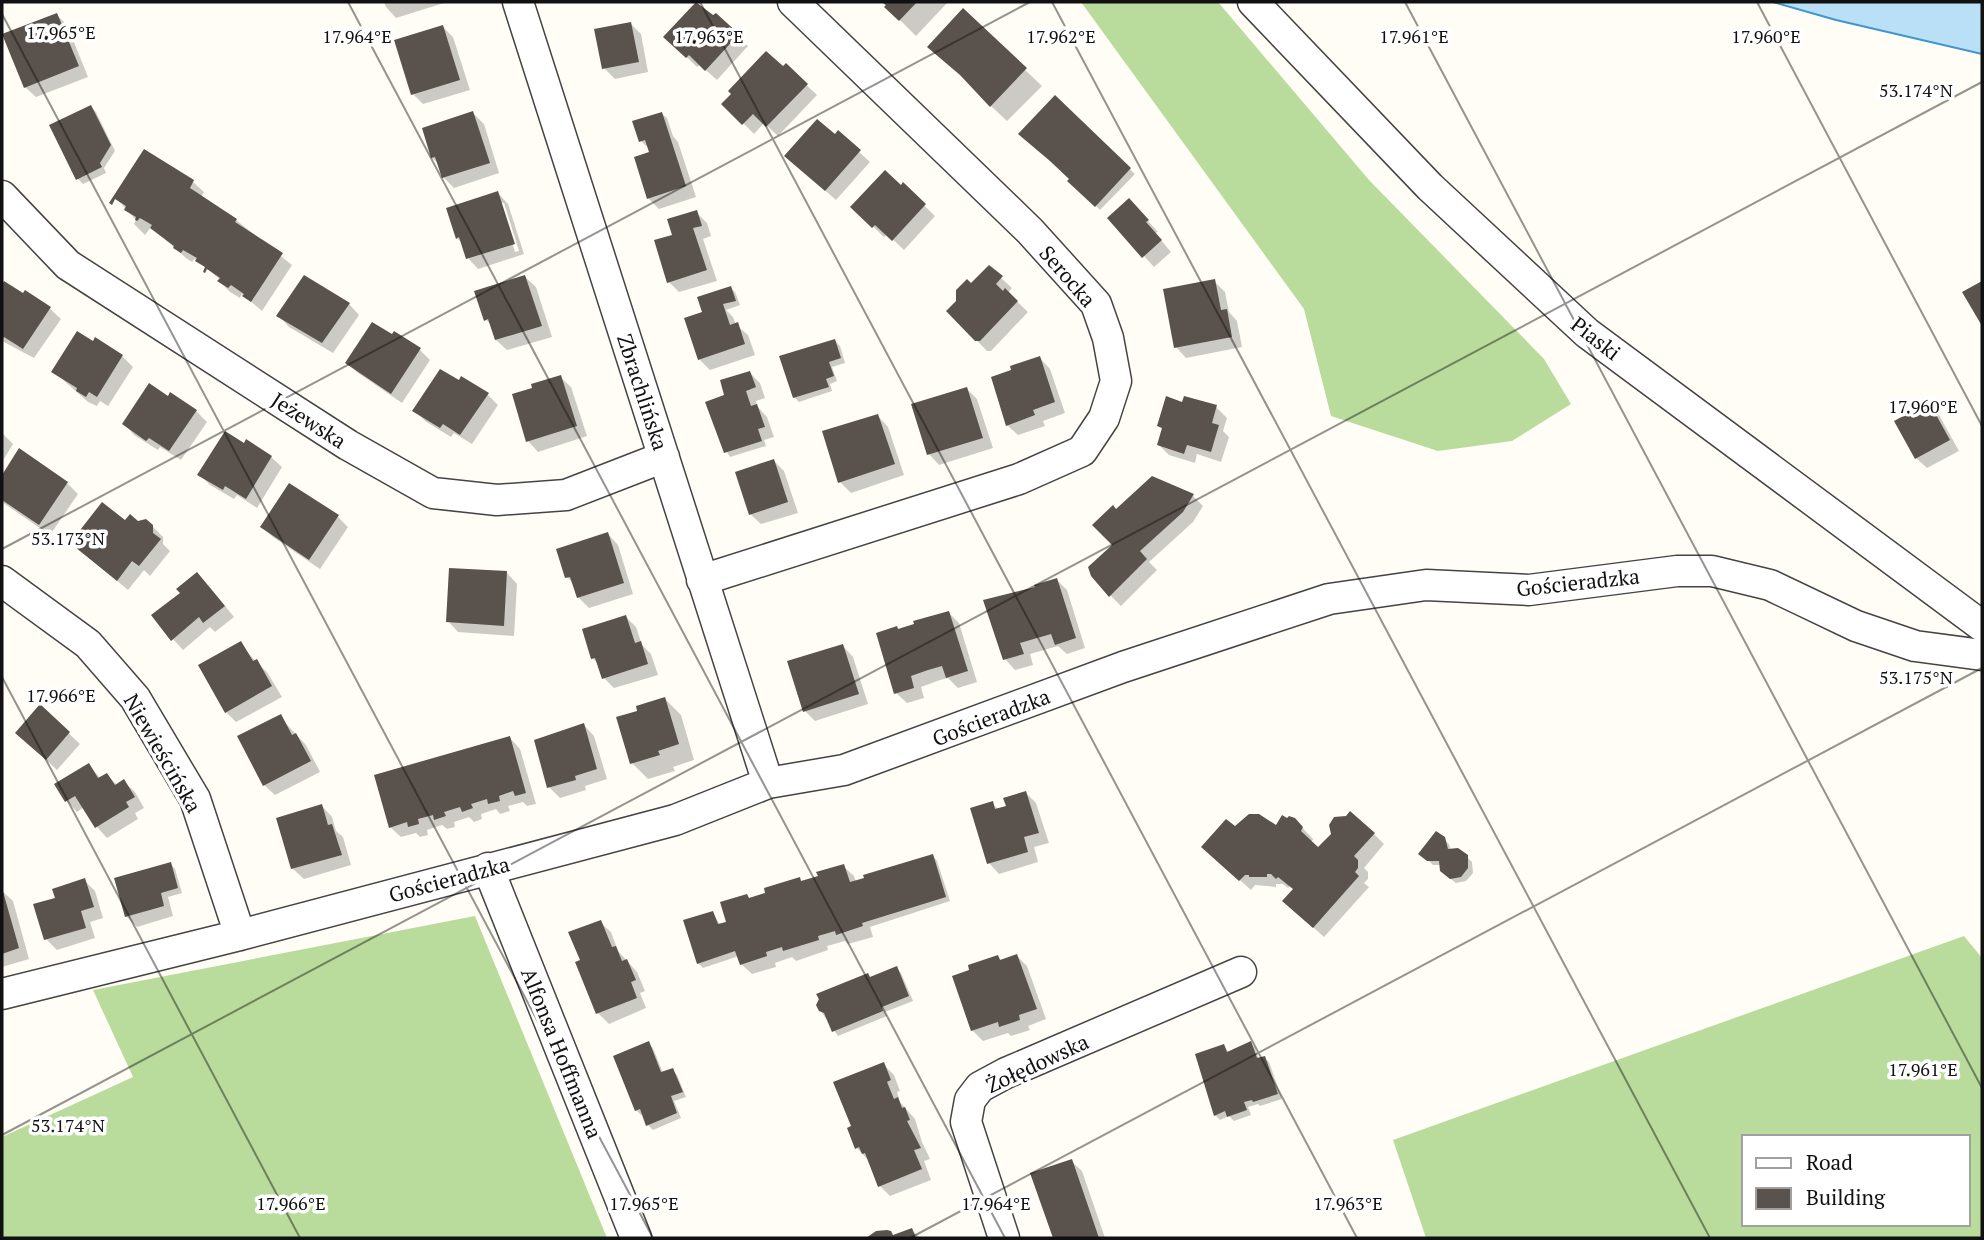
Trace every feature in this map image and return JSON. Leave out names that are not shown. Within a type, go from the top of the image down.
[{"type":"street","name":"Zbrachlińska","points":[[518,2],[768,783]]},
{"type":"street","name":"Serocka","points":[[702,580],[1019,479],[1082,450],[1104,418],[1116,381],[1108,338],[1096,304],[1030,231],[793,2]]},
{"type":"street","name":"Piaski","points":[[1253,2],[1430,187],[1587,333],[1982,626]]},
{"type":"street","name":"Jeżewska","points":[[2,196],[68,265],[348,445],[433,493],[497,500],[566,495],[664,457]]},
{"type":"street","name":"Gościeradzka","points":[[2,994],[675,820],[768,783],[844,770],[1123,667],[1329,599],[1426,585],[1529,590],[1676,571],[1712,571],[1770,585],[1856,626],[1915,646],[1982,655]]},
{"type":"street","name":"Niewieścińska","points":[[2,581],[88,644],[135,698],[195,799],[240,934]]},
{"type":"street","name":"Alfonsa Hoffmanna","points":[[488,868],[636,1238]]},
{"type":"street","name":"Żołędowska","points":[[1004,1238],[966,1122],[970,1100],[980,1087],[1006,1073],[1241,972]]},
{"type":"green space","points":[[1081,2],[1218,2],[1369,180],[1544,359],[1571,404],[1512,441],[1438,451],[1331,416],[1304,309]]},
{"type":"green space","points":[[475,916],[607,1238],[2,1238],[2,1137],[133,1077],[93,990]]},
{"type":"green space","points":[[1964,936],[1982,958],[1982,1238],[1426,1238],[1393,1140]]},
{"type":"water","points":[[1773,2],[1982,2],[1982,54],[1836,20]]},
{"type":"building","points":[[696,2],[713,15],[716,13],[739,34],[705,71],[689,55],[686,58],[663,37]]},
{"type":"building","points":[[882,2],[917,2],[899,21]]},
{"type":"building","points":[[963,8],[1027,68],[990,107],[960,75],[927,47]]},
{"type":"building","points":[[57,13],[79,66],[24,88],[2,34]]},
{"type":"building","points":[[631,22],[639,62],[602,69],[594,29]]},
{"type":"building","points":[[443,25],[460,80],[411,95],[394,40]]},
{"type":"building","points":[[766,51],[783,66],[786,63],[808,84],[766,127],[753,114],[742,125],[721,104],[731,94],[728,91]]},
{"type":"building","points":[[1055,95],[1131,168],[1095,207],[1067,181],[1069,179],[1018,134]]},
{"type":"building","points":[[91,105],[111,145],[100,163],[102,167],[76,180],[49,125]]},
{"type":"building","points":[[473,111],[490,163],[442,178],[435,157],[431,158],[422,128]]},
{"type":"building","points":[[662,112],[686,186],[647,199],[634,157],[649,152],[645,140],[639,142],[632,121]]},
{"type":"building","points":[[817,119],[835,134],[838,130],[861,150],[825,191],[784,156]]},
{"type":"building","points":[[144,149],[194,180],[190,188],[283,253],[251,302],[231,285],[228,288],[217,281],[220,278],[207,269],[203,272],[205,267],[195,261],[197,258],[173,248],[174,246],[150,228],[152,225],[140,218],[135,220],[136,217],[124,210],[126,206],[115,199],[112,205],[109,203]]},
{"type":"building","points":[[885,170],[901,185],[903,182],[926,204],[892,241],[875,225],[872,228],[850,207]]},
{"type":"building","points":[[498,191],[515,244],[466,259],[446,208]]},
{"type":"building","points":[[1129,198],[1149,220],[1146,222],[1162,240],[1142,258],[1107,218]]},
{"type":"building","points":[[697,210],[702,226],[693,228],[707,270],[667,283],[654,240],[672,235],[667,219]]},
{"type":"building","points":[[989,265],[1003,276],[996,284],[1003,291],[1005,288],[1018,301],[980,341],[975,341],[946,311],[956,301],[956,290],[967,279],[971,283]]},
{"type":"building","points":[[304,275],[350,303],[322,343],[276,316]]},
{"type":"building","points":[[525,275],[542,326],[495,340],[488,319],[484,321],[474,291]]},
{"type":"building","points":[[1215,279],[1221,310],[1227,309],[1232,337],[1174,348],[1163,289]]},
{"type":"building","points":[[4,281],[23,293],[25,290],[51,307],[23,349],[4,337],[2,340]]},
{"type":"building","points":[[1982,281],[1982,326],[1962,292]]},
{"type":"building","points":[[731,286],[736,301],[723,304],[730,325],[738,322],[745,344],[698,360],[684,318],[702,312],[697,297]]},
{"type":"building","points":[[372,322],[392,334],[394,331],[421,348],[391,394],[345,363]]},
{"type":"building","points":[[77,331],[93,341],[95,337],[123,355],[97,397],[89,392],[86,397],[51,372]]},
{"type":"building","points":[[835,339],[841,358],[829,362],[834,376],[826,379],[829,387],[793,398],[779,356]]},
{"type":"building","points":[[1040,356],[1055,402],[1033,410],[1035,415],[1006,426],[991,377],[1011,370],[1010,366]]},
{"type":"building","points":[[440,369],[459,380],[461,376],[489,393],[460,435],[443,424],[440,428],[412,411]]},
{"type":"building","points":[[750,371],[756,387],[746,391],[751,406],[757,404],[765,427],[758,429],[762,441],[724,453],[705,402],[724,395],[720,380]]},
{"type":"building","points":[[561,375],[577,426],[526,442],[512,394],[532,388],[531,384]]},
{"type":"building","points":[[149,383],[168,396],[170,392],[197,410],[169,451],[149,438],[146,441],[122,424]]},
{"type":"building","points":[[967,387],[983,438],[927,455],[911,404]]},
{"type":"building","points":[[1166,396],[1182,402],[1184,396],[1217,405],[1212,423],[1219,425],[1211,452],[1187,445],[1184,454],[1157,445],[1162,428],[1157,426]]},
{"type":"building","points":[[1929,402],[1950,440],[1915,459],[1894,421]]},
{"type":"building","points":[[878,414],[895,464],[838,483],[822,431]]},
{"type":"building","points":[[225,431],[244,443],[246,439],[272,456],[246,499],[225,486],[223,490],[197,475]]},
{"type":"building","points":[[19,448],[68,482],[39,525],[2,500],[2,475]]},
{"type":"building","points":[[774,459],[788,502],[749,515],[735,472]]},
{"type":"building","points":[[1152,476],[1194,494],[1183,512],[1140,551],[1147,559],[1109,597],[1091,576],[1088,567],[1112,545],[1092,525],[1113,505],[1116,509]]},
{"type":"building","points":[[289,483],[339,515],[309,560],[260,527]]},
{"type":"building","points":[[102,502],[125,520],[130,514],[138,521],[146,519],[153,525],[153,533],[161,539],[139,566],[132,561],[117,581],[70,543]]},
{"type":"building","points":[[608,532],[624,583],[577,598],[570,577],[565,578],[556,549]]},
{"type":"building","points":[[449,568],[507,571],[504,626],[446,622]]},
{"type":"building","points":[[197,572],[225,606],[203,623],[199,617],[171,641],[151,615],[180,593],[176,589]]},
{"type":"building","points":[[1057,578],[1076,638],[1055,645],[1051,634],[1020,643],[1024,654],[1003,660],[983,600],[1035,587],[1034,585]]},
{"type":"building","points":[[949,611],[968,671],[946,678],[942,666],[928,670],[911,676],[914,688],[894,694],[876,633],[897,626],[898,629],[914,624],[913,621]]},
{"type":"building","points":[[626,615],[635,643],[641,641],[648,664],[602,679],[595,658],[591,659],[582,629]]},
{"type":"building","points":[[241,641],[253,661],[257,659],[272,686],[225,713],[198,665]]},
{"type":"building","points":[[843,644],[859,694],[803,712],[787,661]]},
{"type":"building","points":[[665,697],[679,744],[658,751],[660,755],[630,764],[616,717],[637,711],[636,706]]},
{"type":"building","points":[[40,704],[70,732],[46,760],[15,733]]},
{"type":"building","points":[[281,714],[292,735],[296,733],[311,761],[263,786],[237,736]]},
{"type":"building","points":[[584,723],[597,769],[575,776],[576,780],[547,788],[534,740]]},
{"type":"building","points":[[510,736],[526,793],[515,796],[513,791],[499,796],[500,801],[488,804],[487,799],[471,804],[473,808],[462,812],[460,807],[444,812],[446,816],[434,820],[433,815],[418,819],[419,824],[408,827],[407,822],[389,828],[374,775]]},
{"type":"building","points":[[89,763],[98,778],[107,773],[115,785],[124,779],[135,797],[126,802],[129,807],[95,828],[75,796],[65,802],[54,784]]},
{"type":"building","points":[[1026,791],[1039,833],[1024,837],[1028,852],[987,864],[970,808],[993,801],[995,809],[1006,806],[1003,798]]},
{"type":"building","points":[[322,804],[342,855],[291,869],[276,818]]},
{"type":"building","points":[[1350,811],[1375,833],[1354,856],[1358,860],[1355,872],[1359,876],[1313,928],[1282,901],[1293,889],[1278,877],[1276,879],[1271,874],[1267,874],[1267,877],[1245,875],[1239,881],[1201,847],[1226,819],[1235,826],[1249,814],[1259,814],[1276,825],[1282,815],[1295,818],[1303,827],[1301,831],[1318,847],[1331,834],[1329,825],[1334,817],[1346,816]]},
{"type":"building","points":[[1436,831],[1445,837],[1448,849],[1458,848],[1468,855],[1468,868],[1461,877],[1450,879],[1440,871],[1439,861],[1427,861],[1418,854]]},
{"type":"building","points":[[933,854],[946,897],[862,923],[863,926],[836,935],[835,931],[818,936],[819,940],[783,951],[782,947],[766,952],[767,956],[740,965],[735,951],[697,964],[683,920],[713,911],[718,924],[726,922],[720,902],[747,894],[749,898],[765,893],[764,888],[800,877],[801,881],[818,876],[816,872],[844,864],[850,882],[864,878],[863,875]]},
{"type":"building","points":[[171,862],[178,888],[161,893],[164,906],[125,917],[114,878]]},
{"type":"building","points":[[85,878],[94,907],[81,911],[86,928],[44,940],[33,904],[55,898],[52,889]]},
{"type":"building","points":[[2,888],[19,948],[2,954]]},
{"type":"building","points":[[601,920],[612,947],[616,946],[622,961],[627,959],[636,980],[631,982],[637,998],[596,1014],[575,962],[580,960],[568,932]]},
{"type":"building","points":[[1017,954],[1037,1009],[1019,1015],[1020,1020],[999,1027],[998,1022],[971,1031],[952,976],[969,970],[968,965],[998,955],[1000,960]]},
{"type":"building","points":[[897,966],[909,996],[882,1007],[883,1011],[832,1032],[824,1013],[819,1011],[816,1005],[819,999],[816,994],[868,973],[870,977]]},
{"type":"building","points":[[649,1041],[661,1072],[673,1068],[683,1092],[671,1096],[677,1113],[646,1126],[640,1109],[635,1111],[613,1056]]},
{"type":"building","points":[[1251,1041],[1257,1058],[1265,1056],[1278,1094],[1244,1102],[1247,1110],[1227,1117],[1225,1111],[1214,1116],[1195,1054],[1224,1044],[1227,1052]]},
{"type":"building","points":[[884,1062],[891,1080],[887,1082],[894,1099],[898,1097],[902,1108],[905,1107],[910,1120],[907,1121],[921,1148],[914,1150],[922,1169],[878,1187],[865,1153],[862,1154],[859,1147],[855,1149],[847,1128],[851,1126],[833,1082]]},
{"type":"building","points":[[1072,1159],[1099,1238],[1053,1238],[1030,1173]]},
{"type":"building","points":[[912,1228],[916,1238],[866,1238],[876,1231],[887,1230],[893,1235]]}]
